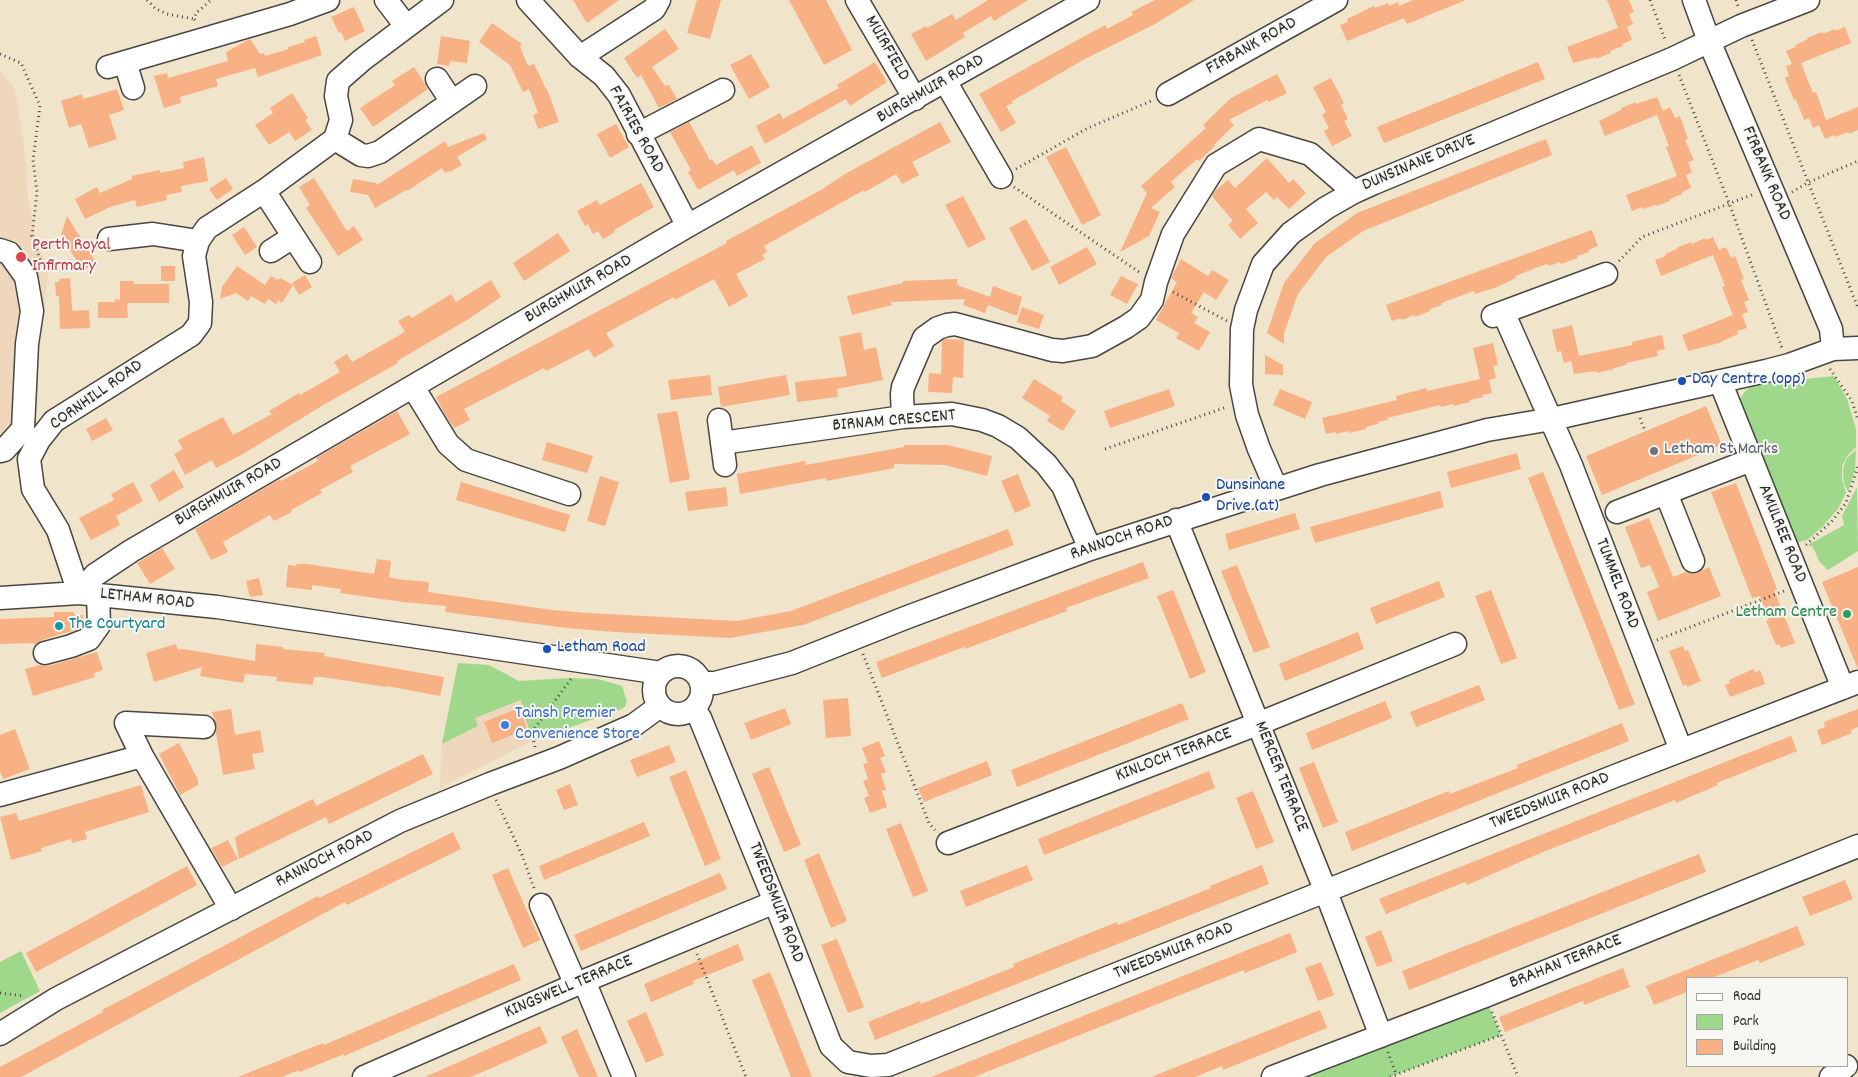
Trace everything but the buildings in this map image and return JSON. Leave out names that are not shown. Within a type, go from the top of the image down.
[{"type":"street","points":[[133,88],[117,65],[288,14],[328,0]]},
{"type":"street","points":[[386,0],[406,26]]},
{"type":"street","points":[[109,239],[153,234],[198,241],[207,228],[264,191],[335,139],[341,120],[336,96],[338,81],[348,71],[442,0]]},
{"type":"street","name":"FAIRIES ROAD","points":[[528,0],[580,57],[604,76],[619,95],[683,217],[691,224]]},
{"type":"street","points":[[580,57],[654,9],[659,0]]},
{"type":"street","name":"MUIRFIELD","points":[[857,0],[915,99]]},
{"type":"street","name":"BURGHMUIR ROAD","points":[[88,594],[95,575],[116,560],[691,224],[1088,0]]},
{"type":"street","name":"FIRBANK ROAD","points":[[1168,94],[1336,0]]},
{"type":"street","name":"FIRBANK ROAD","points":[[1694,0],[1709,41],[1831,329],[1824,352]]},
{"type":"street","name":"DUNSINANE DRIVE","points":[[1276,488],[1259,449],[1244,401],[1241,385],[1242,329],[1246,310],[1263,264],[1291,233],[1326,208],[1354,192],[1808,0]]},
{"type":"street","points":[[437,79],[452,102]]},
{"type":"street","points":[[945,81],[1001,177]]},
{"type":"street","points":[[335,139],[361,155],[380,152],[475,86]]},
{"type":"street","points":[[638,134],[723,90]]},
{"type":"street","points":[[903,417],[903,387],[924,338],[938,328],[955,324],[1052,350],[1063,351],[1083,349],[1101,342],[1139,318],[1152,300],[1156,282],[1173,234],[1216,166],[1259,139],[1310,154],[1354,192]]},
{"type":"street","points":[[264,191],[310,262]]},
{"type":"street","points":[[272,251],[294,237]]},
{"type":"street","name":"CORNHILL ROAD","points":[[45,653],[89,639],[98,625],[88,594],[58,530],[33,489],[29,459],[39,440],[54,421],[191,335],[200,323],[201,302],[194,256],[198,241]]},
{"type":"street","points":[[0,250],[9,252],[26,277],[32,311],[27,344],[23,429],[4,450],[0,451]]},
{"type":"street","points":[[1552,419],[1498,315],[1606,274]]},
{"type":"street","name":"RANNOCH ROAD","points":[[702,683],[715,683],[792,663],[1090,549],[1276,488],[1479,432],[1552,419],[1789,365],[1824,352],[1858,348]]},
{"type":"street","name":"AMULREE ROAD","points":[[1720,381],[1801,584],[1850,685]]},
{"type":"street","points":[[413,387],[448,444],[466,460],[569,494]]},
{"type":"street","name":"BIRNAM CRESCENT","points":[[722,443],[903,417],[952,414],[971,417],[998,426],[1018,438],[1046,464],[1062,486],[1090,549]]},
{"type":"street","name":"TUMMEL ROAD","points":[[1552,419],[1681,750]]},
{"type":"street","points":[[719,420],[725,465]]},
{"type":"street","points":[[1616,512],[1751,460]]},
{"type":"street","points":[[1666,493],[1693,561]]},
{"type":"street","name":"MERCER TERRACE","points":[[1176,520],[1326,892],[1381,1036]]},
{"type":"street","name":"LETHAM ROAD","points":[[0,598],[88,594],[217,607],[661,673]]},
{"type":"street","name":"KINLOCH TERRACE","points":[[948,843],[1258,723],[1455,644]]},
{"type":"street","points":[[679,666],[689,668],[697,674],[702,683],[702,697],[694,709],[676,714],[668,712],[660,706],[654,693],[656,679],[661,673],[669,668],[679,666]]},
{"type":"street","name":"TWEEDSMUIR ROAD","points":[[694,709],[700,718],[776,902],[831,1046],[848,1062],[871,1066],[888,1065],[1681,750],[1850,685]]},
{"type":"street","name":"RANNOCH ROAD","points":[[0,1034],[56,999],[400,821],[559,758],[634,725],[660,706]]},
{"type":"street","points":[[204,727],[126,723],[142,756],[231,909]]},
{"type":"street","points":[[0,795],[142,756]]},
{"type":"street","name":"BRAHAN TERRACE","points":[[1273,1077],[1485,996],[1858,846]]},
{"type":"street","name":"KINGSWELL TERRACE","points":[[364,1077],[580,983],[776,902]]},
{"type":"street","points":[[540,905],[580,983],[624,1077]]},
{"type":"street","points":[[1831,1077],[1845,1067]]},
{"type":"path","points":[[147,0],[167,14],[194,19],[212,36]]},
{"type":"path","points":[[194,19],[196,13],[211,0]]},
{"type":"path","points":[[1650,0],[1729,202],[1789,365]]},
{"type":"path","points":[[1736,0],[1858,308]]},
{"type":"path","points":[[0,54],[21,63],[40,106],[33,160],[37,192],[32,236],[43,267]]},
{"type":"path","points":[[1168,94],[1088,128],[1001,177],[1084,236],[1156,282],[1242,329]]},
{"type":"path","points":[[1606,274],[1642,237],[1729,202],[1773,194],[1809,182],[1858,161]]},
{"type":"path","points":[[1824,352],[1834,373],[1852,401],[1858,420]]},
{"type":"path","points":[[1105,449],[1244,401]]},
{"type":"path","points":[[1637,411],[1645,432]]},
{"type":"path","points":[[1790,555],[1797,552],[1815,537],[1832,521],[1846,503],[1858,466]]},
{"type":"path","points":[[1640,647],[1801,584]]},
{"type":"path","points":[[856,637],[929,823],[948,843]]},
{"type":"path","points":[[539,765],[532,732],[582,662]]},
{"type":"path","points":[[494,795],[522,855],[540,905]]},
{"type":"path","points":[[691,936],[746,1077]]},
{"type":"path","points":[[1485,996],[1518,1077]]},
{"type":"path","points":[[1390,1077],[1501,1035]]},
{"type":"path","points":[[1381,1036],[1396,1074]]},
{"type":"shaded area","name":"Perth Royal Infirmary","points":[[0,70],[15,89],[24,144],[28,196],[37,244],[49,269],[37,358],[0,462]]},
{"type":"shaded area","points":[[522,700],[532,741],[440,788],[442,744],[478,726],[475,718]]},
{"type":"green space","points":[[1834,376],[1847,399],[1856,429],[1856,447],[1847,456],[1842,466],[1842,479],[1846,493],[1838,509],[1822,527],[1807,540],[1792,544],[1740,407],[1740,399],[1746,390],[1755,384]]},
{"type":"green space","points":[[1856,450],[1855,470],[1848,491],[1844,484],[1843,470],[1846,459]]},
{"type":"green space","points":[[1857,487],[1858,551],[1828,570],[1819,561],[1813,547],[1808,545],[1844,525],[1842,516]]},
{"type":"green space","points":[[458,663],[489,665],[519,681],[569,678],[598,679],[622,686],[627,701],[625,707],[619,710],[532,741],[521,700],[475,718],[478,726],[442,744]]},
{"type":"green space","points":[[21,951],[40,991],[0,1013],[0,962]]},
{"type":"green space","points":[[1488,1004],[1501,1035],[1390,1077],[1303,1077]]},
{"type":"place","name":"Perth Royal Infirmary","points":[[21,257]]},
{"type":"place","name":"Day Centre (opp)","points":[[1682,381]]},
{"type":"place","name":"Letham St Marks","points":[[1654,451]]},
{"type":"place","name":"Dunsinane Drive (at)","points":[[1206,497]]},
{"type":"place","name":"Letham Centre","points":[[1847,614]]},
{"type":"place","name":"The Courtyard","points":[[59,626]]},
{"type":"place","name":"Letham Road","points":[[547,649]]},
{"type":"place","name":"Tainsh Premier Convenience Store","points":[[505,725]]}]
